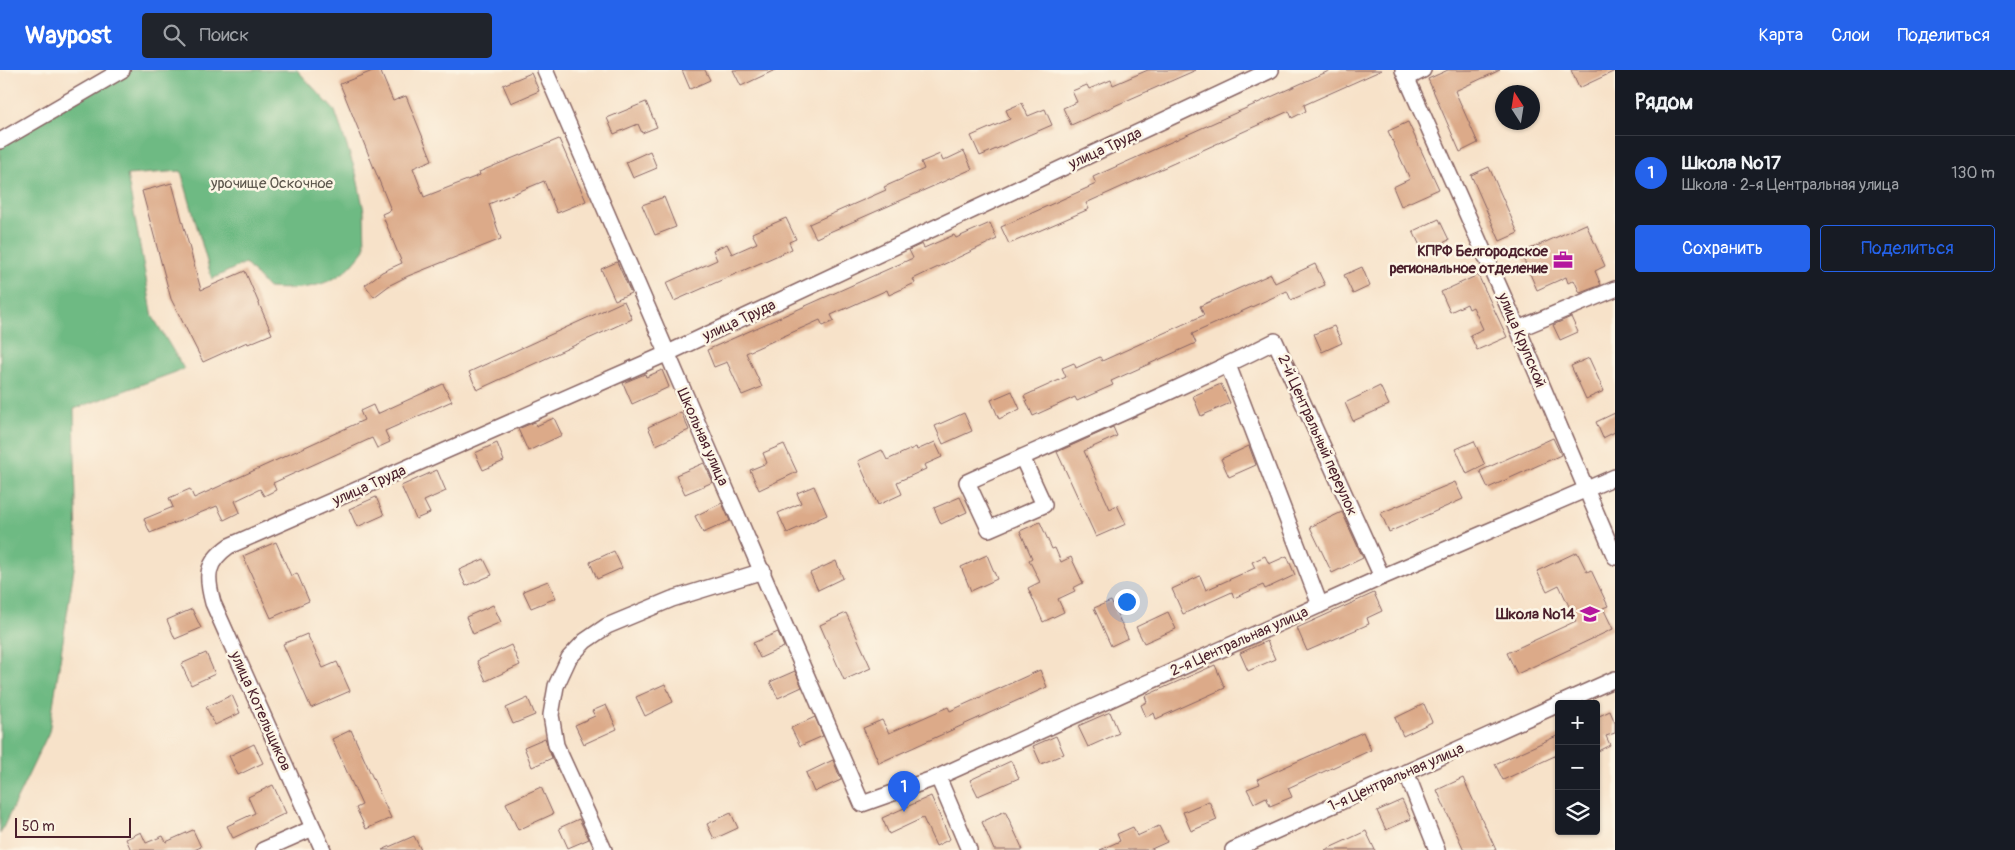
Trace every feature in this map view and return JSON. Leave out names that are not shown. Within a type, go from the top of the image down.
[{"type":"street","points":[[0,142],[122,70]]},
{"type":"street","name":"Школьная улица","points":[[545,70],[666,354],[763,571],[862,804]]},
{"type":"street","name":"улица Труда","points":[[209,569],[216,555],[228,546],[666,354],[1271,70]]},
{"type":"street","points":[[1405,74],[1423,70]]},
{"type":"street","name":"улица Крупской","points":[[1405,74],[1518,329],[1615,557]]},
{"type":"street","points":[[1518,329],[1615,288]]},
{"type":"street","name":"2-й Центральный переулок","points":[[1022,457],[1044,505],[989,530],[967,482],[1022,457],[1228,365],[1275,341],[1382,577]]},
{"type":"street","points":[[1228,365],[1320,604]]},
{"type":"street","name":"2-я Центральная улица","points":[[862,804],[938,777],[1320,604],[1615,477]]},
{"type":"street","name":"улица Котельщиков","points":[[209,569],[208,583],[213,603],[323,850]]},
{"type":"street","points":[[604,850],[556,745],[551,715],[556,686],[569,658],[585,641],[607,626],[672,599],[763,571]]},
{"type":"street","name":"1-я Центральная улица","points":[[1568,700],[1615,679]]},
{"type":"street","name":"1-я Центральная улица","points":[[1233,850],[1555,706]]},
{"type":"street","points":[[1406,772],[1437,850]]},
{"type":"street","points":[[938,777],[969,850]]},
{"type":"street","points":[[263,850],[313,828]]},
{"type":"green space","name":"урочище Оскочное","points":[[127,70],[297,70],[335,111],[356,173],[364,211],[365,249],[350,267],[335,278],[308,287],[268,288],[245,263],[212,279],[181,171],[127,175],[153,317],[184,369],[74,409],[77,549],[49,732],[0,834],[0,143]]},
{"type":"building","points":[[375,70],[380,70],[393,101],[406,96],[432,160],[413,168],[424,197],[480,175],[479,172],[559,139],[586,201],[557,213],[544,181],[489,204],[501,239],[408,276],[390,285],[374,297],[365,285],[382,272],[402,263],[382,214],[391,210],[340,84]]},
{"type":"building","points":[[682,70],[705,70],[710,80],[690,89]]},
{"type":"building","points":[[733,70],[775,70],[741,86]]},
{"type":"building","points":[[1148,70],[1196,70],[1071,125],[1063,108],[1077,102],[1072,91],[1087,85],[1089,89],[1111,80],[1113,85]]},
{"type":"building","points":[[1331,70],[1382,70],[1304,105],[1306,111],[1292,118],[1289,111],[1086,203],[1089,209],[1009,244],[1001,227],[1096,184],[1093,177]]},
{"type":"building","points":[[1448,70],[1500,70],[1455,91],[1478,143],[1460,152],[1428,79]]},
{"type":"building","points":[[1571,70],[1615,70],[1615,71],[1579,88]]},
{"type":"building","points":[[531,73],[539,91],[511,103],[503,85]]},
{"type":"building","points":[[646,102],[657,127],[642,133],[638,124],[614,134],[607,118]]},
{"type":"building","points":[[1022,103],[1028,116],[1045,109],[1052,125],[980,156],[971,136],[1010,119],[1006,110]]},
{"type":"building","points":[[1408,122],[1439,189],[1401,206],[1393,187],[1410,179],[1388,131]]},
{"type":"building","points":[[650,151],[657,168],[633,178],[626,162]]},
{"type":"building","points":[[964,151],[972,169],[816,238],[809,224],[886,190],[884,187],[924,169],[921,162],[940,154],[943,161]]},
{"type":"building","points":[[1489,167],[1518,233],[1500,241],[1471,175]]},
{"type":"building","points":[[172,183],[201,290],[245,271],[272,334],[248,344],[247,342],[203,362],[171,299],[142,191]]},
{"type":"building","points":[[664,197],[676,227],[655,235],[642,205]]},
{"type":"building","points":[[786,218],[796,239],[789,242],[792,249],[674,301],[666,283],[717,260],[713,250],[727,244],[732,254],[757,243],[752,233]]},
{"type":"building","points":[[1439,219],[1449,240],[1423,252],[1413,231]]},
{"type":"building","points":[[990,223],[997,239],[913,279],[915,283],[889,295],[887,290],[831,315],[834,321],[823,326],[820,320],[746,353],[762,387],[742,395],[727,362],[714,367],[707,350],[913,258],[909,250],[922,244],[924,248],[954,235],[956,238]]},
{"type":"building","name":"КПРФ Белгородское региональное отделение","points":[[1586,224],[1605,266],[1595,271],[1601,285],[1580,293],[1574,280],[1568,283],[1566,277],[1537,290],[1521,253]]},
{"type":"building","points":[[617,262],[631,293],[615,300],[601,269]]},
{"type":"building","points":[[1315,264],[1325,285],[1291,300],[1287,291],[1192,334],[1196,343],[1111,381],[1113,385],[1077,401],[1075,397],[1033,416],[1024,396],[1066,377],[1062,368],[1074,363],[1076,368],[1100,357],[1102,361],[1204,315],[1200,306],[1271,274],[1275,283]]},
{"type":"building","points":[[1362,267],[1370,286],[1353,294],[1344,275]]},
{"type":"building","points":[[1478,275],[1507,337],[1477,350],[1470,335],[1483,329],[1473,307],[1469,309],[1467,304],[1450,312],[1441,292]]},
{"type":"building","points":[[624,301],[632,319],[477,390],[469,372]]},
{"type":"building","points":[[1571,317],[1578,332],[1560,340],[1553,325]]},
{"type":"building","points":[[1334,326],[1342,343],[1322,352],[1314,334]]},
{"type":"building","points":[[1589,358],[1604,391],[1586,399],[1571,366]]},
{"type":"building","points":[[662,370],[669,387],[632,404],[623,383],[645,374],[646,377]]},
{"type":"building","points":[[443,384],[452,401],[385,431],[390,442],[377,448],[372,438],[273,483],[276,490],[264,496],[260,489],[235,501],[240,512],[224,520],[217,506],[150,533],[144,519],[173,507],[169,498],[190,489],[194,498],[364,420],[360,411],[373,405],[377,414]]},
{"type":"building","points":[[1221,384],[1230,403],[1201,416],[1193,396]]},
{"type":"building","points":[[1380,386],[1389,405],[1353,421],[1345,403]]},
{"type":"building","points":[[1012,391],[1020,409],[999,419],[991,400]]},
{"type":"building","points":[[681,412],[689,430],[656,445],[648,427]]},
{"type":"building","points":[[964,413],[972,431],[943,444],[935,426]]},
{"type":"building","points":[[1615,413],[1615,432],[1603,438],[1596,422]]},
{"type":"building","points":[[554,418],[562,435],[528,451],[518,429],[535,422],[536,426]]},
{"type":"building","points":[[1113,427],[1117,436],[1084,451],[1110,509],[1117,505],[1126,524],[1096,537],[1057,452]]},
{"type":"building","points":[[1553,438],[1561,455],[1488,488],[1480,471]]},
{"type":"building","points":[[1474,441],[1485,465],[1467,474],[1456,449]]},
{"type":"building","points":[[935,442],[942,457],[924,465],[926,469],[897,482],[902,494],[878,505],[858,461],[882,450],[887,460],[916,447],[917,450]]},
{"type":"building","points":[[497,443],[504,461],[483,470],[475,453]]},
{"type":"building","points":[[784,444],[797,472],[759,490],[750,470],[767,463],[763,453]]},
{"type":"building","points":[[1249,446],[1256,465],[1229,477],[1221,459]]},
{"type":"building","points":[[704,463],[713,482],[685,494],[676,475]]},
{"type":"building","points":[[437,470],[446,491],[424,501],[430,513],[416,519],[401,486]]},
{"type":"building","points":[[1455,482],[1463,499],[1389,532],[1381,513]]},
{"type":"building","points":[[814,486],[827,515],[787,533],[778,513],[801,503],[797,493]]},
{"type":"building","points":[[376,497],[384,515],[357,527],[349,509]]},
{"type":"building","points":[[960,497],[967,512],[941,524],[934,508]]},
{"type":"building","points":[[722,503],[730,521],[703,533],[695,516]]},
{"type":"building","points":[[1342,512],[1363,558],[1332,573],[1310,527]]},
{"type":"building","points":[[1040,522],[1052,549],[1055,548],[1061,562],[1071,557],[1083,583],[1073,588],[1075,591],[1058,599],[1064,612],[1043,622],[1028,588],[1040,582],[1029,560],[1032,558],[1020,531]]},
{"type":"building","points":[[276,542],[291,576],[297,573],[309,601],[271,618],[243,556]]},
{"type":"building","points":[[614,551],[622,568],[597,579],[590,562]]},
{"type":"building","name":"Школа №14","points":[[1577,552],[1587,572],[1591,570],[1608,606],[1603,608],[1613,629],[1517,674],[1507,653],[1576,621],[1559,585],[1547,591],[1537,571]]},
{"type":"building","points":[[987,555],[997,579],[971,591],[961,567]]},
{"type":"building","points":[[1265,556],[1269,564],[1287,556],[1295,575],[1265,589],[1263,585],[1234,598],[1232,592],[1183,614],[1172,589],[1200,576],[1206,590],[1255,568],[1252,562]]},
{"type":"building","points":[[484,559],[492,575],[466,586],[459,570]]},
{"type":"building","points":[[836,561],[843,578],[818,590],[810,573]]},
{"type":"building","points":[[548,581],[556,598],[531,608],[523,591]]},
{"type":"building","points":[[1374,593],[1382,611],[1367,618],[1369,624],[1307,651],[1297,628]]},
{"type":"building","points":[[1111,601],[1128,638],[1111,646],[1094,608]]},
{"type":"building","points":[[493,605],[501,622],[473,634],[466,617]]},
{"type":"building","points":[[192,609],[201,628],[175,639],[167,620]]},
{"type":"building","points":[[1168,612],[1176,629],[1144,643],[1136,627]]},
{"type":"building","points":[[846,613],[871,668],[844,680],[820,625]]},
{"type":"building","points":[[778,632],[784,647],[760,658],[753,643]]},
{"type":"building","points":[[307,634],[323,668],[337,662],[350,691],[311,708],[283,644]]},
{"type":"building","points":[[1267,641],[1275,659],[1248,671],[1240,653]]},
{"type":"building","points":[[511,645],[520,665],[486,681],[477,661]]},
{"type":"building","points":[[206,653],[215,674],[191,685],[181,664]]},
{"type":"building","points":[[1215,665],[1225,688],[1156,719],[1154,713],[1146,717],[1141,705],[1147,702],[1145,696]]},
{"type":"building","points":[[1040,670],[1047,687],[879,763],[863,728],[882,720],[889,733],[948,707],[950,711]]},
{"type":"building","points":[[795,671],[802,687],[778,698],[770,682]]},
{"type":"building","points":[[665,684],[673,702],[645,716],[636,697]]},
{"type":"building","points":[[232,695],[240,713],[215,725],[206,707]]},
{"type":"building","points":[[528,698],[535,715],[513,724],[506,708]]},
{"type":"building","points":[[1424,704],[1432,722],[1403,736],[1395,718]]},
{"type":"building","points":[[606,705],[617,729],[584,744],[575,725],[595,716],[592,711]]},
{"type":"building","points":[[1610,711],[1615,723],[1615,733],[1606,736],[1610,745],[1600,750],[1600,745],[1600,716]]},
{"type":"building","points":[[1110,712],[1119,733],[1088,747],[1078,726]]},
{"type":"building","points":[[815,717],[823,736],[800,746],[791,728]]},
{"type":"building","points":[[351,730],[391,818],[366,829],[356,808],[362,805],[332,739]]},
{"type":"building","points":[[1363,732],[1371,750],[1288,788],[1292,797],[1270,806],[1266,797],[1254,803],[1247,789],[1260,784],[1258,779]]},
{"type":"building","points":[[1056,736],[1064,754],[1041,764],[1033,746]]},
{"type":"building","points":[[1555,737],[1555,756],[1503,780],[1495,764]]},
{"type":"building","points":[[545,738],[552,758],[532,767],[524,747]]},
{"type":"building","points":[[254,744],[263,763],[238,775],[229,756]]},
{"type":"building","points":[[833,760],[841,780],[814,792],[806,773]]},
{"type":"building","points":[[1011,761],[1019,778],[978,796],[970,780]]},
{"type":"building","points":[[1463,778],[1496,850],[1464,850],[1447,813],[1437,790]]},
{"type":"building","points":[[273,785],[286,813],[233,838],[227,826],[255,813],[248,797]]},
{"type":"building","points":[[541,787],[553,814],[518,830],[506,803]]},
{"type":"building","points":[[931,796],[950,839],[936,846],[923,818],[889,834],[882,818]]},
{"type":"building","points":[[1402,800],[1411,819],[1386,830],[1377,811]]},
{"type":"building","points":[[1209,801],[1217,820],[1191,831],[1183,812]]},
{"type":"building","points":[[1005,811],[1023,850],[994,850],[982,822]]},
{"type":"building","points":[[731,813],[738,828],[714,839],[707,824]]},
{"type":"building","points":[[579,819],[589,839],[568,848],[559,828]]},
{"type":"building","points":[[1159,826],[1167,842],[1149,850],[1100,850],[1120,841],[1117,834],[1133,827],[1137,836]]},
{"type":"building","points":[[193,830],[201,847],[194,850],[131,850],[126,839],[141,832],[146,843],[163,836],[166,842]]},
{"type":"building","points":[[1366,831],[1375,850],[1325,850]]},
{"type":"building","points":[[414,836],[421,850],[382,850]]},
{"type":"place","name":"КПРФ Белгородское региональное отделение","points":[[1563,260]]},
{"type":"place","name":"Школа №14","points":[[1590,614]]},
{"type":"place","name":"Школа №17","points":[[904,812]]}]
